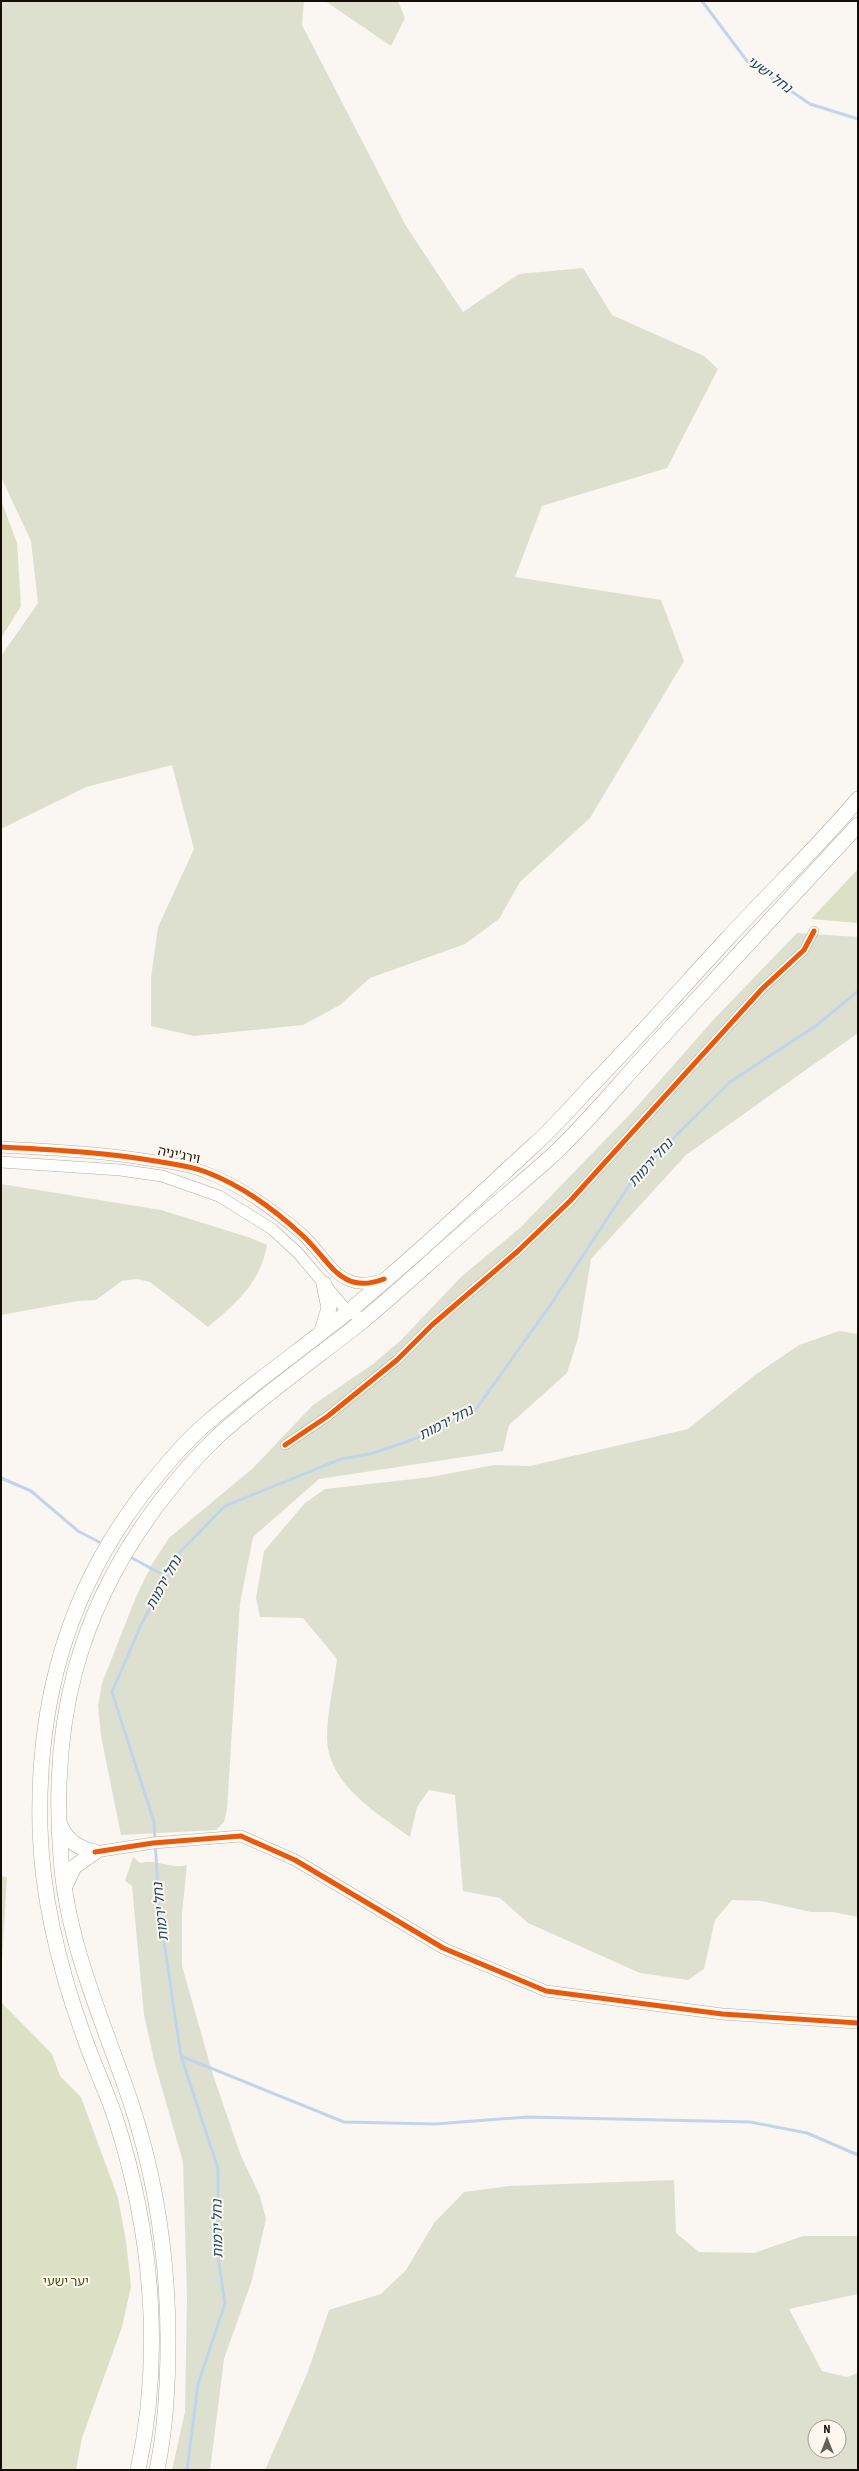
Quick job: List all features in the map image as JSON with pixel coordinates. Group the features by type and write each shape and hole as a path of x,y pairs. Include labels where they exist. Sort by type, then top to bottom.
{"highway":[{"path":"138,2470 145,2440 150,2372 150,2298 146,2248 136,2187 115,2117 85,2039 63,1969 48,1908 42,1866 40,1793 41,1751 47,1713 55,1673 66,1634 96,1564 122,1522 154,1479 206,1423 348,1312 539,1141 858,799"},
{"path":"157,2470 164,2439 168,2396 168,2295 164,2244 155,2190 132,2107 90,1990 64,1889 59,1823 60,1754 72,1678 83,1639 99,1602 137,1532 185,1471 220,1434 365,1319 556,1152 858,825"},
{"path":"322,1332 329,1308 324,1284"},
{"path":"59,1823 71,1842 85,1850 95,1852"},
{"path":"64,1889 74,1867 95,1852"}],"street":[{"path":"285,1445 328,1416 397,1360 432,1325 518,1252 554,1216 762,989 804,950 814,931"},
{"name":"וירג'יניה","path":"1,1146 122,1155 205,1172 233,1185 275,1212 308,1240 343,1279 355,1284 384,1279"},
{"name":"וירג'יניה","path":"1,1162 120,1170 162,1176 192,1185 219,1196 272,1229 324,1284 348,1312 365,1319"},
{"path":"95,1852 153,1843 241,1836 295,1860 443,1948 546,1991 722,2014 858,2023"}],"green space":[{"path":"1,1 304,1 302,25 406,226 463,312 519,274 583,268 612,315 704,356 718,369 667,468 542,506 515,577 661,600 684,661 590,818 520,882 499,919 465,944 370,978 340,1005 303,1025 194,1036 151,1026 151,978 158,927 194,849 172,765 86,787 1,829 1,656 38,603 31,541 1,477"},
{"path":"325,1 398,1 405,18 391,46"},
{"path":"1,500 17,543 21,606 1,638"},
{"path":"858,869 858,923 811,919"},
{"path":"797,933 858,937 858,1033 686,1155 591,1259 578,1338 567,1373 509,1425 503,1451 319,1479 253,1537 240,1603 227,1809 224,1822 216,1830 121,1835 101,1736 98,1706 102,1683 136,1597 152,1564 169,1538 252,1469 313,1405 373,1364 400,1341 462,1276 521,1227 633,1111 715,1018"},
{"path":"1,1184 161,1210 248,1237 267,1245 264,1259 253,1282 245,1292 228,1310 208,1327 150,1282 137,1279 122,1281 96,1300 78,1301 1,1315"},
{"path":"839,1331 858,1334 858,1917 833,1912 811,1912 762,1901 732,1900 715,1920 704,1969 688,1980 640,1973 528,1923 500,1898 463,1891 455,1795 429,1790 417,1807 410,1837 356,1796 345,1784 336,1770 330,1755 327,1728 337,1659 303,1618 260,1617 256,1598 264,1551 305,1503 325,1489 431,1477 494,1465 530,1466 688,1429 755,1375 799,1345"},
{"path":"133,1857 140,1863 152,1862 175,1866 187,1865 182,1913 182,1966 213,2075 241,2156 260,2196 266,2219 252,2280 224,2359 210,2470 172,2470 185,2412 187,2296 183,2162 155,2064 144,2015 132,1886 125,1881"},
{"path":"1,1876 7,1877 1,1977"},
{"name":"יער ישעי","path":"1,2002 52,2054 60,2076 81,2097 118,2198 126,2241 131,2286 122,2327 82,2438 76,2470 1,2470"},
{"path":"674,2180 676,2233 699,2252 754,2253 803,2236 858,2236 858,2294 789,2309 822,2371 847,2377 858,2373 858,2470 265,2470 307,2374 329,2310 381,2294 406,2270 434,2223 464,2192 509,2186"}],"waterway":[{"name":"נחל ישעי","path":"702,1 747,61 810,104 858,119"},
{"name":"נחל ירמות","path":"187,2470 198,2384 225,2304 218,2257 218,2169 181,2056 159,1908 154,1822 112,1692 141,1625 180,1552 225,1506 341,1459 370,1454 412,1440 474,1412 549,1307 636,1175 730,1082 817,1025 858,991"},
{"path":"1,1478 31,1491 78,1531 99,1542"},
{"path":"132,1558 167,1577"},
{"path":"181,2056 344,2122 435,2124 527,2117 750,2122 807,2133 858,2155"}],"cycle path":[{"path":"285,1445 328,1416 397,1360 432,1325 518,1251 570,1201 762,989 804,950 814,931"},
{"path":"1,1147 117,1155 181,1165 206,1172 219,1177 244,1191 280,1216 302,1235 337,1273 346,1279 357,1283 369,1283 384,1279"},
{"path":"95,1852 153,1843 241,1836 295,1860 443,1948 546,1991 722,2014 858,2023"}]}
